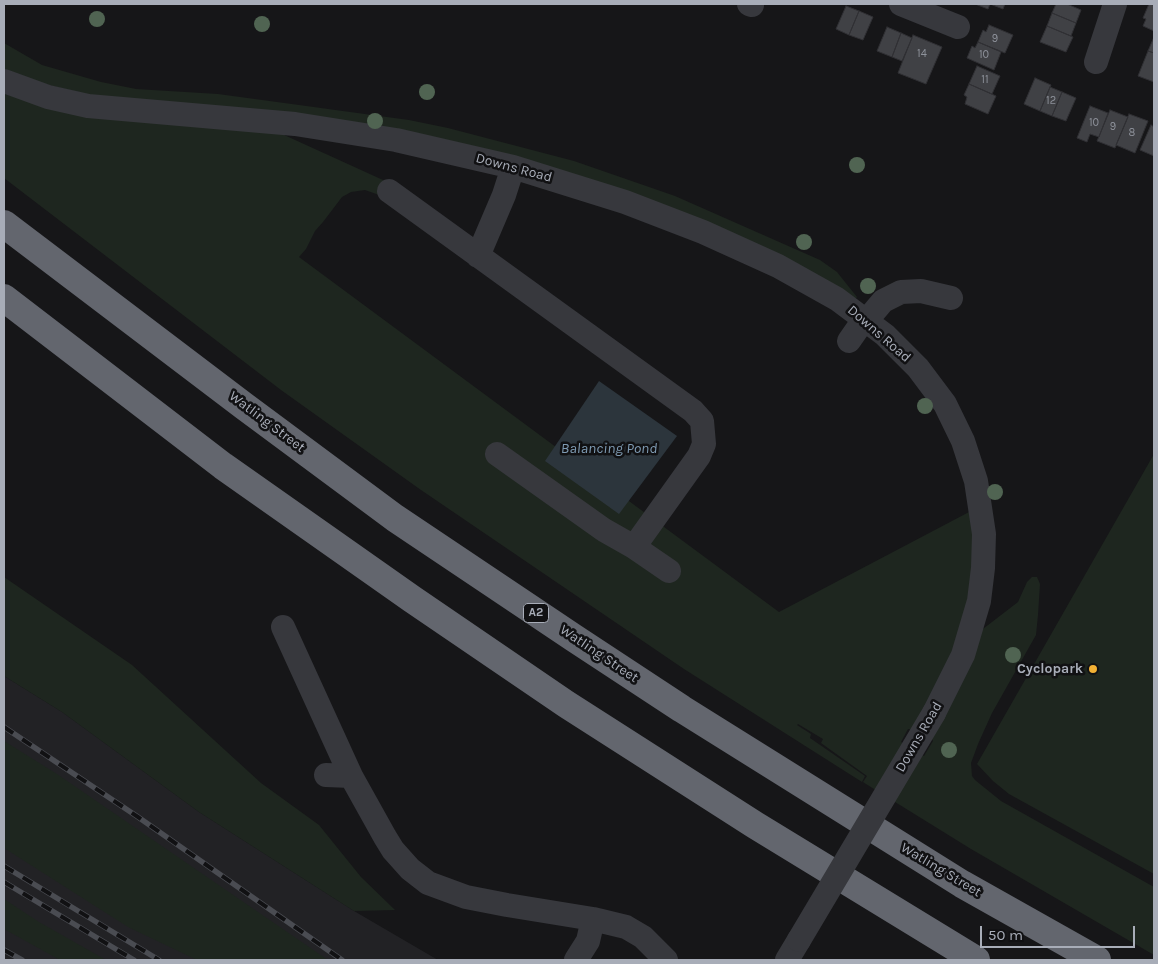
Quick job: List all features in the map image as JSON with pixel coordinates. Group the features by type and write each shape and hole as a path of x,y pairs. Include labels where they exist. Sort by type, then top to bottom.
{"highway":[{"name":"Watling Street","path":"4,224 395,518 682,709 962,884 1097,960"},
{"path":"4,298 222,466 566,704 755,826 976,960"}],"street":[{"path":"901,4 924,8 958,27"},
{"path":"1096,62 1115,4"},
{"name":"Downs Road","path":"4,81 59,100 94,107 295,124 378,136 513,167 625,202 703,232 797,275 866,319 893,342 913,363 945,404 962,441 974,474 980,500 984,534 984,568 979,601 964,655 934,713 787,960"},
{"path":"478,256 504,195 513,167"},
{"path":"389,191 693,411 702,421 704,444 699,456 634,547"},
{"path":"849,341 883,301 901,292 921,291 951,298"},
{"path":"497,454 604,530 634,547 669,571"},
{"path":"283,627 351,776 393,850 410,869 428,883 478,900 615,923 643,937 666,960"},
{"path":"326,775 351,776"},
{"path":"576,960 588,941 593,919"}],"shaded area":[{"path":"4,43 42,65 101,82 136,89 218,94 409,120 448,128 574,161 675,196 820,260 837,272 857,297 854,300 594,183 134,106 4,74"},
{"path":"4,86 260,124 394,185 382,196 365,190 351,192 342,197 315,231 306,249 299,257 779,612 971,511 976,533 965,626 915,730 908,729 901,742 924,756 933,741 932,739 979,632 1018,602 1027,582 1032,577 1037,577 1040,584 1036,635 992,713 971,763 972,776 1001,801 1154,887 1154,955 971,849 866,784 863,782 867,776 821,743 823,739 797,725 811,734 810,738 865,776 862,782 684,669 421,490 281,390 4,178"},
{"name":"Cyclopark","path":"1154,454 1154,874 1009,794 977,764"},
{"path":"4,577 132,665 261,783 319,825 361,877 395,910 354,911 199,812 62,712 4,676"},
{"path":"4,676 62,712 199,812 354,911 438,960 4,960"},
{"path":"4,741 57,774 328,960 197,960 128,927 4,848"},
{"path":"4,899 39,922 106,960 60,960 4,929"}],"water":[{"name":"Balancing Pond","path":"599,381 677,436 619,514 545,461"}],"building":[{"path":"975,4 990,4 988,9"},
{"path":"990,4 1005,4 1003,9"},
{"path":"1056,4 1067,4 1081,10 1076,23 1052,13"},
{"path":"1149,4 1154,5 1154,31 1143,26 1146,19 1143,18"},
{"path":"846,6 859,11 849,35 836,29"},
{"path":"859,11 873,17 863,40 849,35"},
{"path":"1052,13 1076,23 1071,36 1047,26"},
{"path":"989,25 1013,35 1005,53 978,42 983,30 986,32"},
{"path":"1047,26 1073,37 1066,52 1040,42"},
{"path":"887,27 901,33 892,57 877,51"},
{"path":"901,33 912,38 902,61 892,57"},
{"path":"913,35 942,47 926,84 898,73"},
{"path":"1154,37 1154,53 1148,51"},
{"path":"978,42 1001,52 994,70 967,58 972,46 975,48"},
{"path":"1148,51 1154,53 1154,82 1138,76"},
{"path":"977,66 1000,76 992,94 969,84"},
{"path":"1035,78 1051,85 1040,111 1024,104"},
{"path":"969,84 996,96 988,114 965,104 967,97 964,95"},
{"path":"1050,87 1062,92 1052,116 1040,111"},
{"path":"1062,92 1076,98 1066,121 1052,116"},
{"path":"1090,106 1108,113 1099,137 1090,134 1087,142 1077,138"},
{"path":"1110,110 1128,117 1115,148 1097,141"},
{"path":"1129,114 1148,121 1135,153 1116,145"},
{"path":"1151,125 1154,127 1154,156 1140,150"}],"railway":[{"path":"4,727 138,817 342,960"},
{"path":"4,866 159,960"},
{"path":"4,882 134,960"},
{"path":"4,950 22,960"}],"place":[{"name":"Cyclopark","path":"1093,669"}]}
